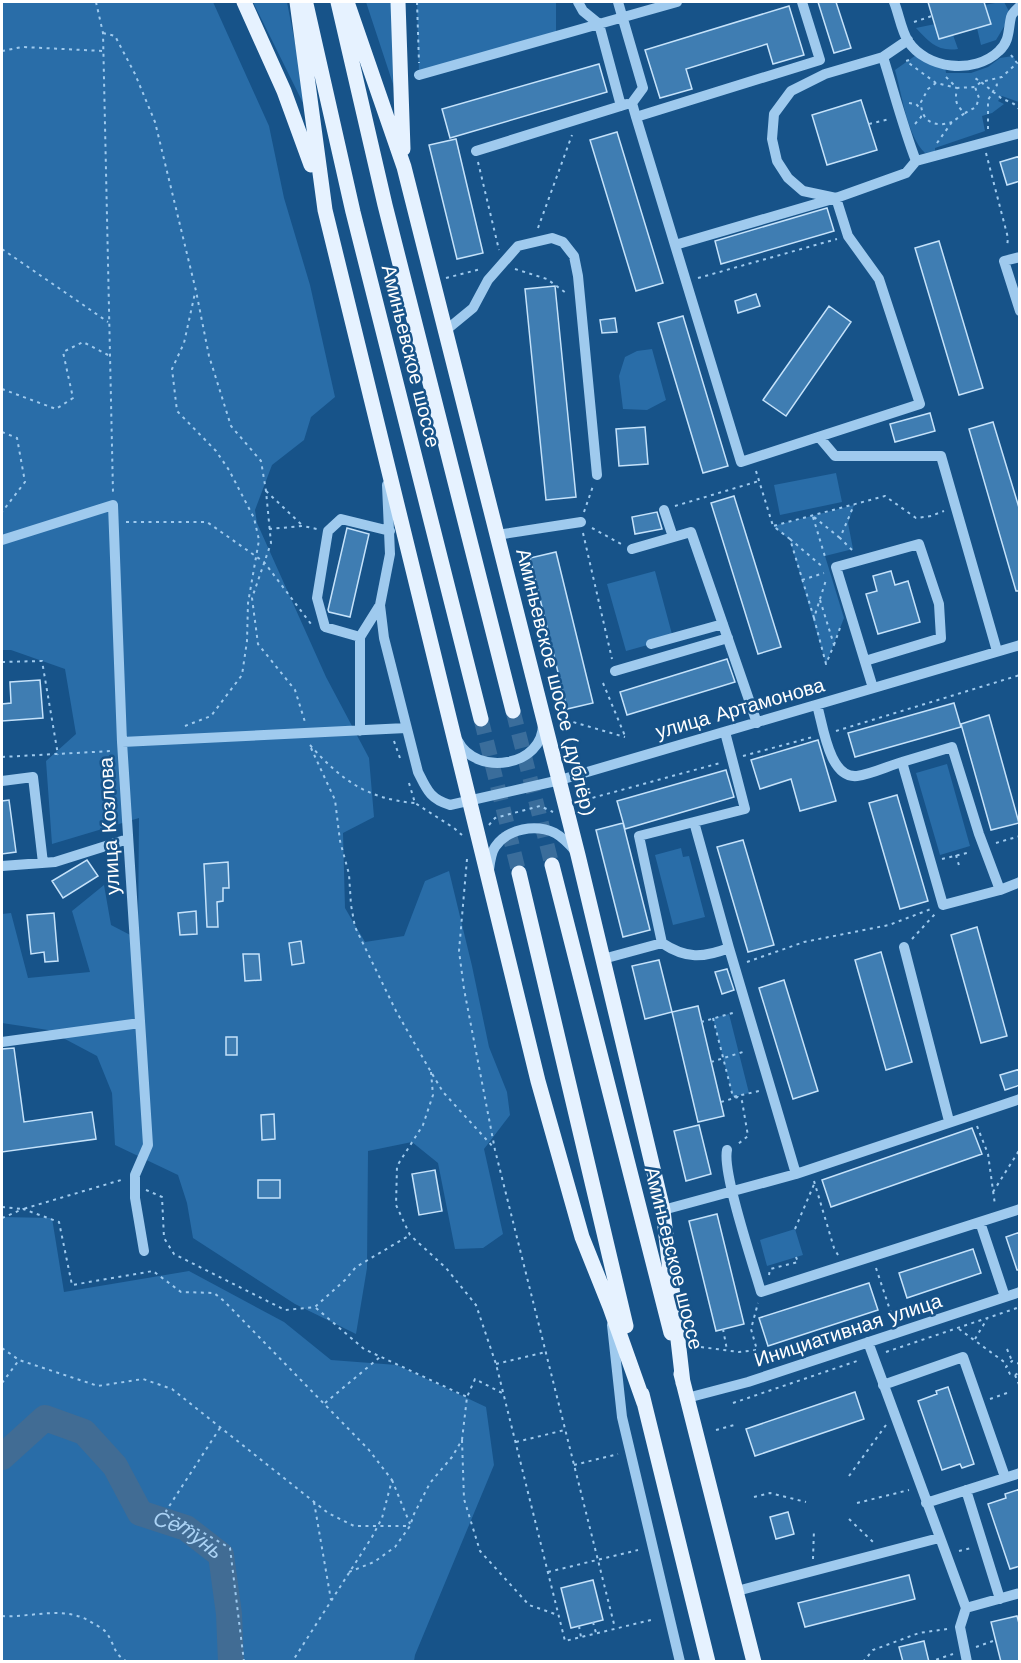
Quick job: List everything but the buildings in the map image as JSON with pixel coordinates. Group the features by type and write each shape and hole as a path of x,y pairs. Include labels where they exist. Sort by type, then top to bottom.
{"main road":[{"path":"244,2 303,139 325,210 538,1081 582,1237 644,1403"},
{"path":"297,2 325,210"},
{"name":"Аминьевское шоссе","path":"305,2 353,212 481,719"},
{"name":"Аминьевское шоссе","path":"338,2 388,217 513,711"},
{"name":"Аминьевское шоссе (дублёр)","path":"347,2 404,167 497,535 549,714 560,780 663,1210 685,1391"},
{"path":"398,2 404,167"},
{"name":"Аминьевское шоссе","path":"552,865 754,1662"},
{"path":"519,873 644,1403 708,1662"}],"street":[{"path":"578,2 583,11 599,24 627,105 636,117 741,462 920,404 879,279 848,236 836,198"},
{"path":"476,151 627,105 643,88 618,2"},
{"path":"419,75 677,2"},
{"path":"802,2 825,74"},
{"path":"894,2 908,40 923,58 945,65 969,65 988,59 1000,51 1010,34 1011,15 1020,6"},
{"path":"836,198 803,191 788,178 777,161 772,139 774,114 791,91 825,74 883,57 908,40"},
{"path":"883,57 916,161"},
{"path":"636,117 820,60"},
{"path":"675,245 836,198 906,173 916,161 1020,133"},
{"path":"445,331 472,308 488,280 518,246 552,238 563,242 574,256 597,475"},
{"path":"1020,257 1004,261 1020,311"},
{"path":"819,437 835,456 941,456 997,651"},
{"path":"360,731 360,637 380,605 390,554 385,459"},
{"path":"2,540 113,505"},
{"name":"улица Козлова","path":"113,505 122,746 148,1144 135,1180"},
{"path":"664,510 673,537"},
{"path":"360,637 325,627 317,598 327,531 341,519 390,531"},
{"path":"497,535 580,522"},
{"path":"632,549 691,532 757,723"},
{"path":"865,661 941,638 939,604 919,544 836,567 873,688"},
{"name":"улица Артамонова","path":"380,605 384,638 418,772 428,792 440,802 450,805 560,780 1020,645"},
{"path":"651,644 723,624"},
{"path":"615,671 728,638"},
{"path":"817,705 832,760 844,774 856,776 952,747 979,834 1000,890"},
{"path":"454,732 462,749 476,759 492,764 508,763 524,756 536,744 549,714"},
{"path":"122,746 310,740 360,731 405,728"},
{"path":"725,732 745,809 639,836 662,943 676,953 708,956 729,948"},
{"path":"902,762 943,905 1000,890 1020,882"},
{"path":"2,781 33,777 43,863"},
{"path":"694,822 796,1174"},
{"path":"488,875 494,848 506,836 522,830 538,828 554,833 579,855"},
{"path":"2,866 55,862 128,839"},
{"path":"603,959 662,943"},
{"path":"907,944 949,1121"},
{"path":"2,1042 140,1023"},
{"path":"663,1210 812,1170 949,1121 1020,1099"},
{"path":"727,1150 726,1157 733,1191 764,1291 1020,1209"},
{"path":"135,1180 135,1198 144,1251"},
{"path":"980,1222 1005,1297"},
{"name":"Инициативная улица","path":"685,1391 748,1382 1020,1292"},
{"path":"610,1307 622,1417 680,1662"},
{"path":"868,1342 966,1608 960,1627 966,1656"},
{"path":"884,1385 963,1357 1005,1478"},
{"path":"926,1503 1020,1473"},
{"path":"966,1490 1000,1599"},
{"path":"737,1591 939,1538"},
{"path":"966,1608 1020,1593"}],"path":[{"path":"96,2 103,33 113,505"},
{"path":"417,2 419,75"},
{"path":"903,26 932,16"},
{"path":"103,33 115,36 156,122 209,356 231,426 261,461 271,543 252,598 258,644 295,690 310,740 335,800 356,927 396,1011 443,1092 495,1150"},
{"path":"2,51 22,47 103,51"},
{"path":"1000,51 1013,55 1018,62 1007,73 995,80 981,82 1020,110"},
{"path":"945,65 946,78 957,88 975,87 981,82 971,76 969,65"},
{"path":"995,80 997,85 988,100 987,142 1008,238 1004,261"},
{"path":"952,122 943,125 932,124 924,118 921,102 928,89 936,83 957,88 955,100 958,107 965,112"},
{"path":"936,155 934,148 952,122 976,107 979,98 975,87"},
{"path":"1014,104 1020,102"},
{"path":"869,124 902,117"},
{"path":"533,242 577,120"},
{"path":"476,151 502,264"},
{"path":"686,281 848,236"},
{"path":"2,249 109,323"},
{"path":"442,279 502,264 547,279 580,304"},
{"path":"183,727 211,716 242,675 248,641 248,603 259,540 254,518 229,470 216,451 177,411 172,369 184,343 196,291"},
{"path":"2,389 56,409 73,398 63,352 83,342 110,356"},
{"path":"2,432 17,438 25,482 2,512"},
{"path":"752,459 773,526 829,572"},
{"path":"549,714 625,737 603,683 615,671 580,522 597,475"},
{"path":"664,510 759,481"},
{"path":"266,491 303,526"},
{"path":"773,526 885,496 916,518 931,516 956,507"},
{"path":"840,538 854,505"},
{"path":"813,517 853,549 844,552"},
{"path":"114,522 207,522 264,561 312,626 325,627"},
{"path":"580,522 632,549"},
{"path":"269,529 303,526 327,531"},
{"path":"790,539 826,664 834,645 820,600"},
{"path":"824,556 834,554"},
{"path":"802,580 829,572"},
{"path":"814,618 829,572"},
{"path":"2,662 42,661 58,755"},
{"path":"578,807 592,798 825,734 1020,675"},
{"path":"310,740 345,780 377,795 415,802"},
{"path":"2,757 58,755 122,746"},
{"path":"486,829 495,818 540,806 556,813"},
{"path":"956,855 960,869"},
{"path":"467,859 459,951 464,989 495,1150 615,1628"},
{"path":"907,944 943,905"},
{"path":"735,966 804,942 889,925 943,905"},
{"path":"701,1022 729,1014"},
{"path":"713,1018 733,1097 749,1093"},
{"path":"711,1062 759,1048"},
{"path":"431,1072 434,1095 423,1125 397,1166 396,1205 410,1235 446,1268 476,1305 496,1364 565,1641 655,1618"},
{"path":"721,1102 740,1098 749,1132 746,1140 727,1150"},
{"path":"972,1114 987,1154 995,1205"},
{"path":"993,1192 1020,1149"},
{"path":"812,1170 834,1248"},
{"path":"2,1218 23,1209 135,1180 162,1197 164,1238 174,1254 285,1310 315,1307 356,1267 410,1235"},
{"path":"795,1229 814,1182"},
{"path":"2,1207 23,1209 59,1222 72,1285 153,1271 181,1292 214,1293 224,1300 369,1450 392,1480 410,1526"},
{"path":"873,1256 898,1332"},
{"path":"770,1269 798,1262 796,1257"},
{"path":"767,1266 770,1269"},
{"path":"701,1347 727,1351 757,1350 752,1329 770,1269"},
{"path":"315,1307 364,1349 467,1397"},
{"path":"733,1403 1020,1307"},
{"path":"975,1340 987,1318"},
{"path":"958,1328 1007,1364 1008,1372 1016,1375"},
{"path":"723,1329 727,1351"},
{"path":"2,1348 19,1360 98,1386 143,1379 171,1389 328,1514 354,1526 410,1526"},
{"path":"1007,1349 1012,1361"},
{"path":"496,1364 546,1352"},
{"path":"324,1403 380,1357"},
{"path":"2,1383 19,1360"},
{"path":"1007,1364 1012,1361 1020,1364"},
{"path":"1016,1375 1020,1372"},
{"path":"1016,1375 1020,1387"},
{"path":"502,1393 475,1379 467,1397 462,1440 464,1499 480,1551 529,1605 559,1616"},
{"path":"979,1403 1007,1393"},
{"path":"849,1476 894,1414"},
{"path":"716,1430 734,1425"},
{"path":"220,1428 166,1511 230,1548 244,1662"},
{"path":"515,1442 565,1430"},
{"path":"350,1572 374,1562 395,1547 410,1526 430,1483 452,1457 462,1440"},
{"path":"574,1465 615,1455"},
{"path":"292,1662 377,1527 392,1480"},
{"path":"857,1503 920,1487"},
{"path":"754,1497 770,1493 806,1502"},
{"path":"314,1502 331,1601"},
{"path":"849,1520 884,1552"},
{"path":"812,1571 814,1529"},
{"path":"946,1555 983,1545"},
{"path":"548,1572 638,1550"},
{"path":"2,1616 71,1613 88,1620 106,1632 120,1658 128,1662"},
{"path":"593,1622 596,1633"},
{"path":"579,1626 582,1636"},
{"path":"863,1662 873,1650 919,1633 960,1627"},
{"path":"929,1662 966,1656 996,1640"}],"shaded area":[{"path":"2,2 213,2 269,126 284,198 310,285 335,397 311,417 304,440 272,465 255,510 257,523 326,677 369,758 374,817 343,833 345,908 365,942 404,936 425,881 449,871 489,1047 507,1092 510,1115 484,1149 503,1234 483,1248 455,1249 438,1163 412,1142 368,1151 367,1268 356,1334 295,1304 193,1238 187,1203 178,1175 115,1145 112,1093 97,1056 48,1030 2,1023 2,914 11,913 28,978 90,972 72,911 104,885 111,925 138,939 139,818 52,844 46,761 76,734 65,669 11,650 2,650"},
{"path":"253,2 287,2 307,105 304,105"},
{"path":"366,2 393,2 395,90"},
{"path":"417,2 556,2 556,37 419,75"},
{"path":"1004,2 1011,15 996,40 981,45 977,28 990,24 985,5"},
{"path":"935,24 953,35 958,49 939,47 930,42 916,28"},
{"path":"919,53 945,65 946,73 971,73 988,67 1000,58 1013,56 1017,63 1019,62 1019,102 1002,96 998,101 1004,104 992,113 982,116 985,131 935,148 935,152 925,153 909,126 895,70"},
{"path":"652,349 666,400 647,410 623,409 619,376 625,357 637,351"},
{"path":"836,473 842,502 780,515 774,485"},
{"path":"854,505 848,523 853,549 825,556 844,618 826,664 790,540 773,526"},
{"path":"655,571 673,638 626,651 607,584"},
{"path":"947,764 970,846 940,855 916,773"},
{"path":"681,848 683,857 689,856 705,917 673,925 655,855"},
{"path":"729,1014 749,1093 733,1097 713,1018"},
{"path":"2,1217 52,1218 64,1292 189,1271 284,1322 331,1360 397,1365 486,1407 494,1465 414,1661 2,1661"},
{"path":"795,1229 803,1255 767,1266 760,1240"}],"waterway":[{"name":"Сетунь","path":"2,1457 45,1418 84,1432 115,1466 140,1513 186,1528 221,1555 229,1614 231,1662"}],"tunnel":[{"path":"513,711 552,865"},
{"path":"481,719 519,873"}]}
